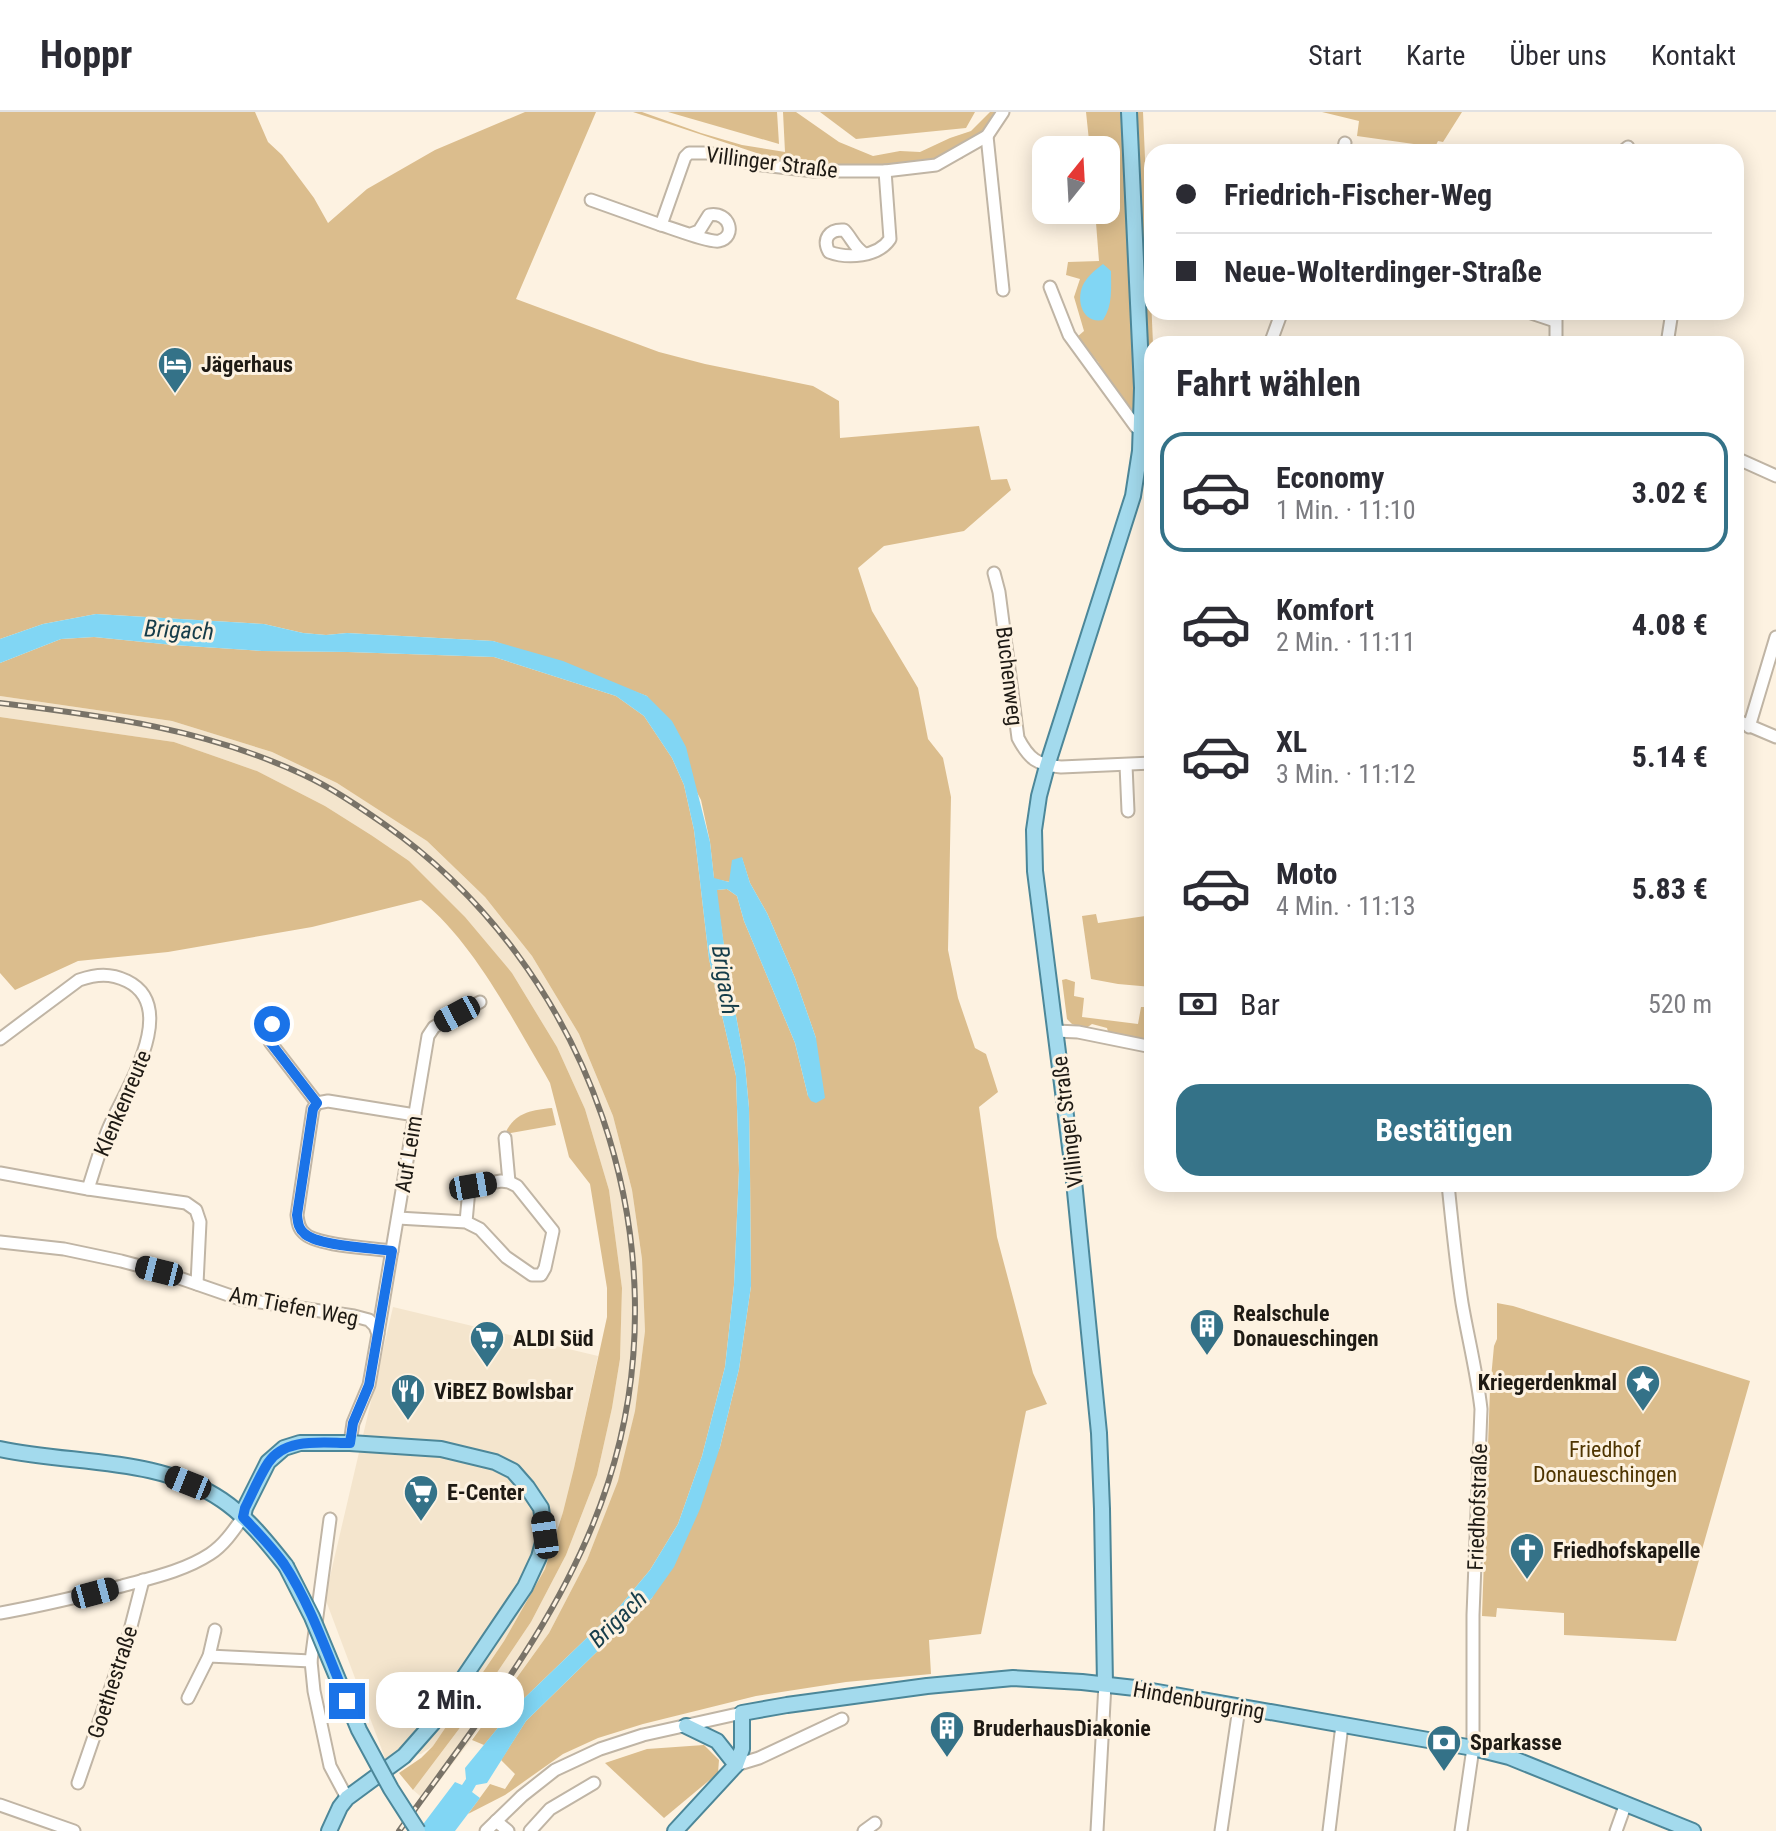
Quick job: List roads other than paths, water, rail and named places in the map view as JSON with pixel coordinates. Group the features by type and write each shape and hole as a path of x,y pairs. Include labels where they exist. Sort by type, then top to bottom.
{"main road":[{"name":"Villinger Straße","path":"1129,112 1144,440"},
{"name":"Villinger Straße","path":"1105,1684 1099,1433 1073,1171 1035,871 1034,830 1047,766 1144,459"},
{"path":"243,1517 268,1462 277,1452 300,1443 441,1449 495,1462 513,1471 541,1508 545,1535 525,1587 433,1723 404,1756 347,1798 329,1831"},
{"path":"0,1449 168,1475 208,1491 243,1517 286,1566 312,1617 359,1730 418,1831"},
{"name":"Hindenburgring","path":"742,1713 927,1686 1013,1678 1105,1684 1473,1748 1509,1757 1693,1831"},
{"path":"675,1831 736,1765 742,1749 742,1713"},
{"path":"686,1726 717,1741 736,1765"}],"street":[{"name":"Villinger Straße","path":"661,225 689,153 708,153 754,164 814,171 885,171 936,165 987,136 1003,112"},
{"path":"987,136 1003,290"},
{"path":"865,254 879,250 890,239 885,171"},
{"path":"591,200 691,234"},
{"path":"1050,287 1069,335 1136,427 1142,428"},
{"path":"1744,462 1776,476"},
{"name":"Buchenweg","path":"994,573 1018,738 1032,759 1047,766"},
{"path":"1749,727 1776,637"},
{"path":"1744,724 1776,737"},
{"path":"1047,766 1144,764"},
{"path":"1126,765 1128,811"},
{"name":"Klenkenreute","path":"0,1039 79,980 94,975 107,974 130,982 143,995 151,1018 148,1042 108,1129 88,1189"},
{"name":"Auf Leim","path":"378,1334 428,1036 434,1027 480,1002"},
{"path":"272,1024 270,1042 317,1103"},
{"path":"1056,1031 1078,1032 1144,1045"},
{"path":"392,1251 320,1241 300,1228 297,1215 313,1109 317,1103 328,1101 415,1115"},
{"path":"505,1138 509,1182"},
{"name":"Klenkenreute","path":"0,1173 186,1203 196,1210 200,1222 197,1284"},
{"path":"398,1218 466,1222 480,1229 506,1257 532,1275 541,1275 553,1231 517,1186 501,1181 473,1186 469,1189 466,1222"},
{"name":"Friedhofstraße","path":"1449,1192 1461,1299 1481,1409 1473,1615 1473,1748 1461,1831"},
{"name":"Am Tiefen Weg","path":"0,1242 64,1249 159,1271 240,1299 369,1320 378,1334 369,1385 353,1423 350,1443"},
{"path":"0,1613 47,1605 188,1565 213,1552 243,1517"},
{"path":"330,1519 311,1661 330,1766 347,1798"},
{"name":"Goethestraße","path":"78,1783 128,1638 143,1580"},
{"path":"188,1698 209,1656 215,1630"},
{"path":"209,1656 311,1661"},
{"name":"Villinger Straße","path":"1097,1831 1105,1684"},
{"path":"1221,1831 1239,1708"},
{"path":"486,1831 555,1770 600,1749 643,1735 742,1713"},
{"path":"736,1765 759,1758 842,1719"},
{"path":"1329,1831 1342,1725"},
{"path":"530,1831 550,1809 594,1783"},
{"path":"1616,1831 1626,1803"},
{"path":"0,1805 74,1831"},
{"path":"27,1831 32,1817"},
{"path":"496,1821 508,1831"},
{"path":"864,1831 875,1823"}],"water":[{"path":"1103,264 1111,271 1111,296 1103,320 1096,320 1085,314 1080,296 1086,280"},
{"name":"Brigach","path":"96,614 264,624 326,635 347,633 493,641 563,661 647,696 672,721 686,747 710,842 714,878 729,882 732,860 742,857 750,883 767,913 795,978 816,1038 825,1098 816,1103 808,1096 795,1043 744,921 737,896 727,889 717,890 749,1108 751,1286 739,1369 720,1447 700,1509 674,1567 652,1598 526,1721 487,1783 476,1785 472,1792 480,1798 455,1831 418,1831 455,1782 462,1785 466,1779 465,1768 514,1708 620,1606 650,1570 678,1524 702,1456 725,1367 734,1285 739,1170 736,1076 709,959 694,830 684,785 672,758 644,716 616,696 494,657 262,651 94,637 61,639 0,663 0,639 43,624"}],"railway":[{"path":"0,703 117,719 230,746 314,780 374,817 456,884 517,954 566,1033 602,1118 626,1207 635,1299 629,1392 608,1483 569,1577 544,1622 489,1707 399,1831"}],"place":[{"name":"Jägerhaus","path":"175,395"},
{"name":"Realschule Donaueschingen","path":"1207,1357"},
{"name":"ALDI Süd","path":"487,1369"},
{"name":"Kriegerdenkmal","path":"1643,1413"},
{"name":"ViBEZ Bowlsbar","path":"408,1422"},
{"name":"E-Center","path":"421,1523"},
{"name":"Friedhofskapelle","path":"1527,1581"},
{"name":"BruderhausDiakonie","path":"947,1759"},
{"name":"Sparkasse","path":"1444,1773"}],"park label":[{"name":"Friedhof Donaueschingen","path":"1605,1462"}]}
